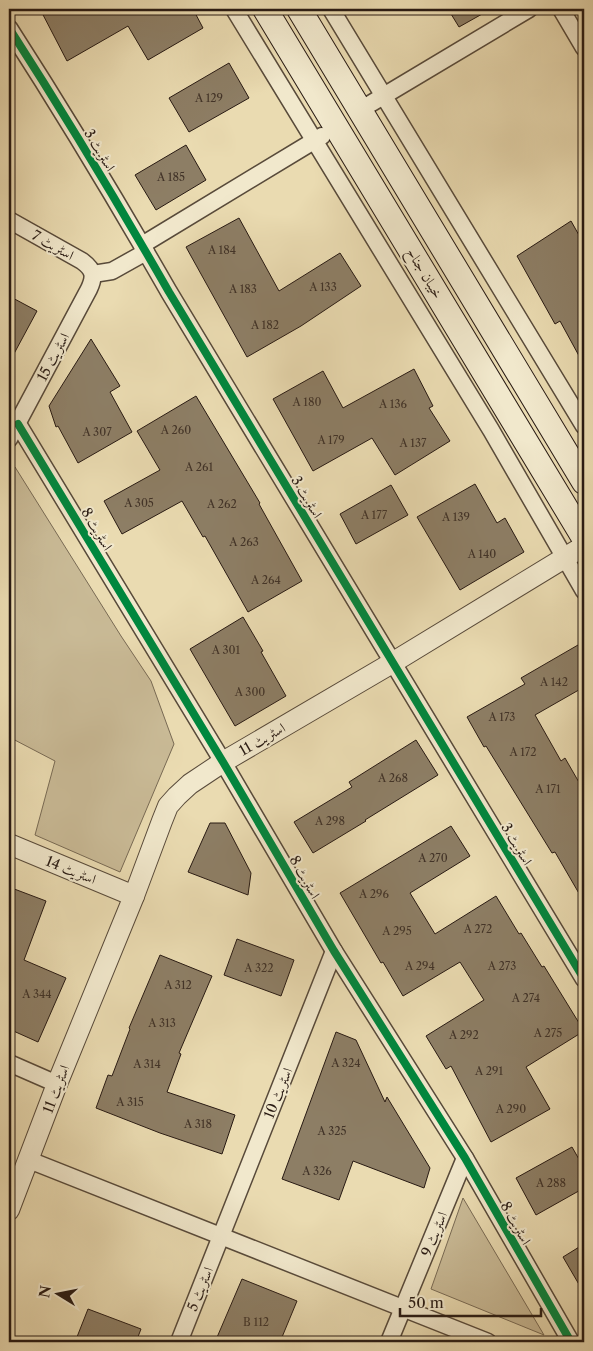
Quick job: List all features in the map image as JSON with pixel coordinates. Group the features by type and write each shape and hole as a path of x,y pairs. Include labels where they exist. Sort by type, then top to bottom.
{"main road":[{"name":"خیبان جناح","path":"265,9 584,538"},
{"name":"خیبان جناح","path":"299,9 584,482"}],"street":[{"path":"234,9 491,430 584,591"},
{"path":"331,9 584,426"},
{"path":"360,110 529,9"},
{"path":"561,9 584,48"},
{"name":"اسٹریٹ 3","path":"9,28 51,93 392,663 584,979"},
{"path":"93,274 112,271 144,248 337,127"},
{"name":"اسٹریٹ 7","path":"9,220 82,261 92,269 93,274"},
{"name":"اسٹریٹ 15","path":"9,439 89,289 93,280 93,274"},
{"name":"اسٹریٹ 8","path":"18,424 223,762 334,951 464,1158 571,1342"},
{"name":"اسٹریٹ 11","path":"9,1210 168,806 190,784 223,762 392,663 584,546"},
{"name":"اسٹریٹ 14","path":"9,844 134,896"},
{"name":"اسٹریٹ 10","path":"221,1235 334,951"},
{"path":"9,1063 57,1084"},
{"name":"اسٹریٹ 9","path":"402,1310 464,1158"},
{"path":"29,1160 221,1235 402,1310 488,1342"},
{"name":"اسٹریٹ 5","path":"179,1342 221,1235"},
{"path":"390,1342 402,1310"}],"shaded area":[{"path":"15,467 151,681 174,744 120,872 35,835 55,761 9,737 9,479"},
{"path":"463,1198 544,1335 431,1289"}],"building":[{"path":"40,9 193,9 203,28 148,60 128,26 67,61"},
{"path":"448,9 491,9 459,27"},
{"path":"229,63 249,98 189,132 169,98"},
{"path":"186,145 206,180 156,210 135,175"},
{"path":"239,218 279,291 340,253 361,286 301,326 247,357 186,247"},
{"path":"571,221 584,244 584,365 560,321 555,324 517,256"},
{"path":"9,296 37,311 9,363"},
{"path":"91,339 120,386 110,392 132,432 78,463 58,426 56,427 49,406"},
{"path":"414,369 433,406 429,408 450,441 395,475 372,438 313,471 273,399 323,371 343,408"},
{"path":"196,396 260,503 302,581 248,612 205,536 203,537 182,501 122,534 104,501 160,470 137,431"},
{"path":"475,484 497,523 505,518 524,552 460,590 417,517"},
{"path":"391,485 408,515 356,544 340,514"},
{"path":"243,617 286,696 235,726 190,649"},
{"path":"578,645 584,656 584,687 535,715 561,761 565,758 584,791 584,902 555,852 552,853 467,717 525,684 521,678"},
{"path":"416,740 438,775 313,853 294,822 352,787 349,782"},
{"path":"210,823 225,823 251,873 248,895 188,872"},
{"path":"451,826 470,856 410,893 435,934 496,896 519,934 521,933 542,967 544,966 584,1031 526,1067 550,1109 491,1142 451,1066 446,1069 426,1036 484,1000 460,962 403,996 383,962 381,963 340,893"},
{"path":"9,887 46,901 24,960 66,978 38,1042 9,1029"},
{"path":"237,939 294,960 281,996 224,975"},
{"path":"160,955 212,976 179,1053 181,1054 167,1092 235,1115 222,1154 160,1133 96,1108 108,1075 112,1076 129,1028"},
{"path":"336,1032 356,1040 385,1102 387,1097 430,1168 424,1188 353,1161 339,1200 282,1179"},
{"path":"572,1147 584,1168 584,1188 536,1215 516,1178"},
{"path":"584,1244 584,1293 563,1257"},
{"path":"242,1279 297,1301 280,1342 215,1342"},
{"path":"88,1309 141,1329 136,1342 75,1342"}],"cycle path":[{"path":"9,28 91,159 169,292 584,979"},
{"path":"18,424 223,762 334,951 465,1158 571,1342"}]}
